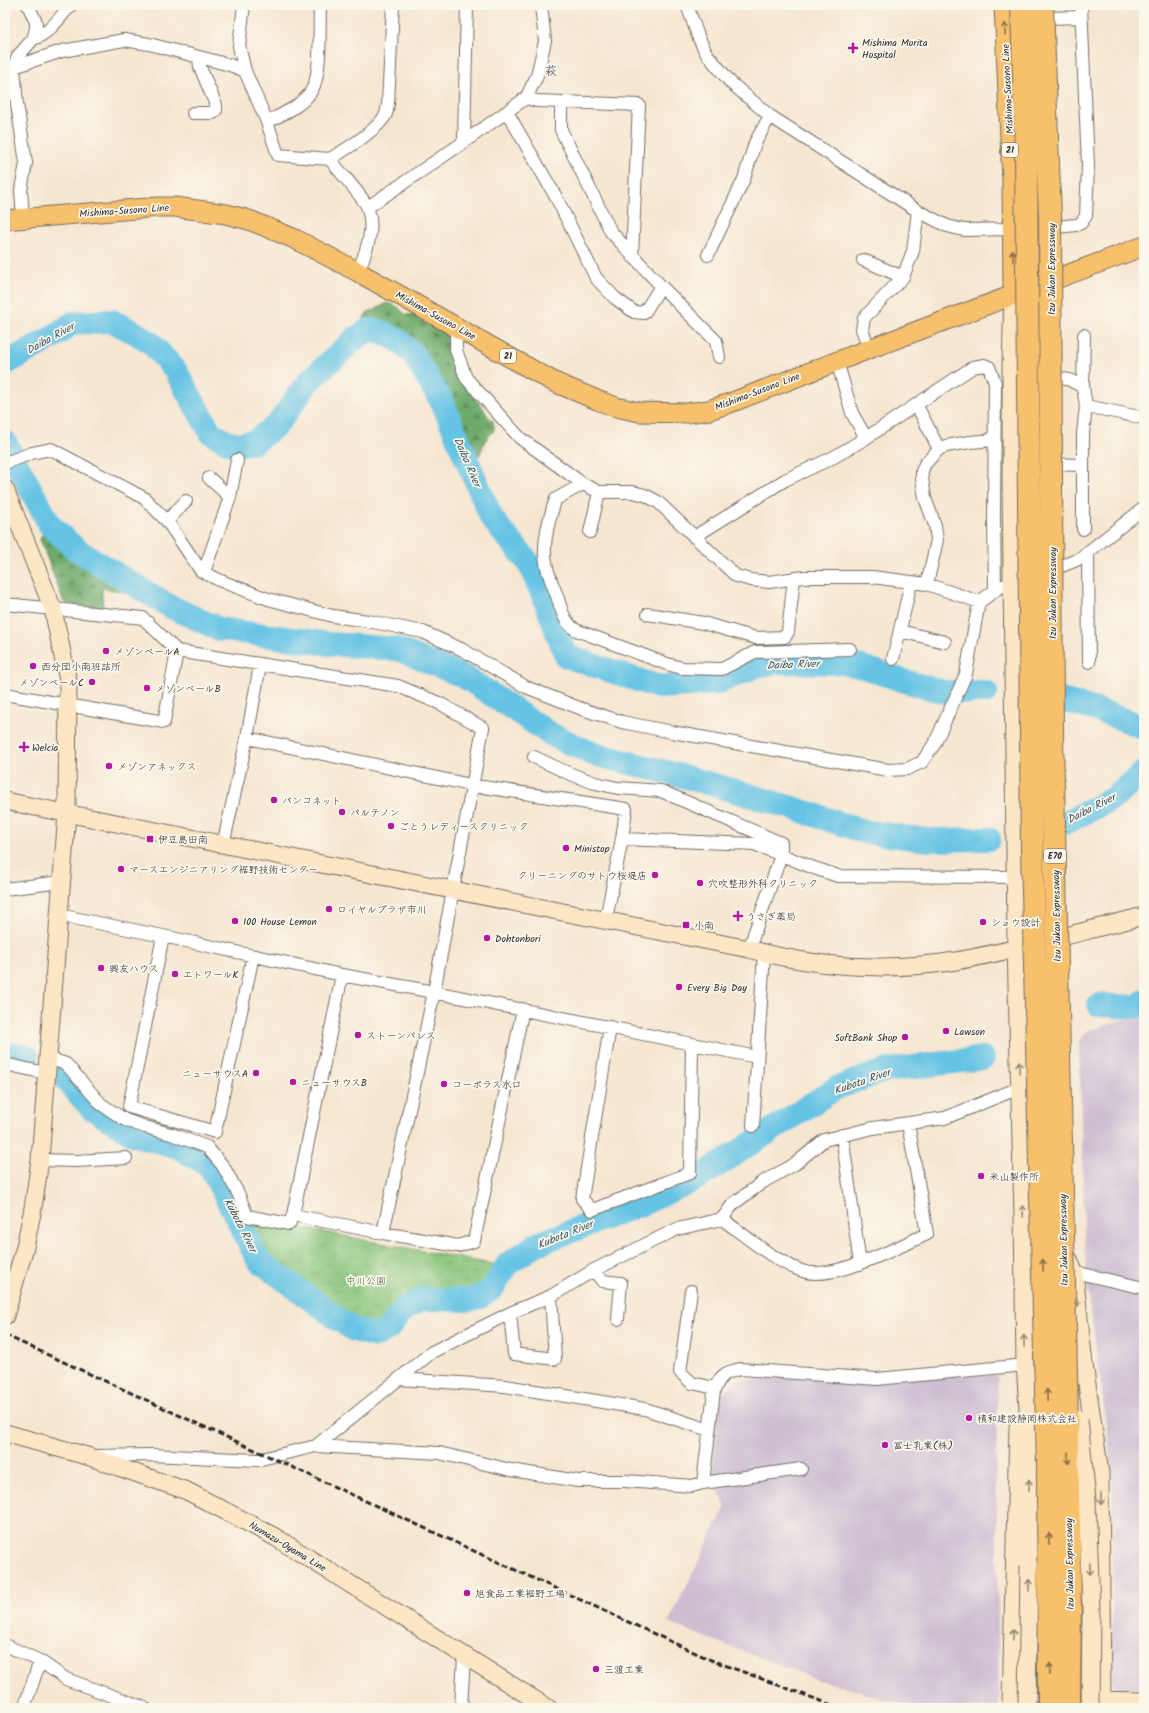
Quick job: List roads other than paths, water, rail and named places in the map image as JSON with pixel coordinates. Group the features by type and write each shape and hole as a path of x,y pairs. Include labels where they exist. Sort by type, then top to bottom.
{"highway":[{"name":"Izu Jukan Expressway","path":"1022,5 1026,159 1032,852 1048,1467 1049,1708"},
{"name":"Izu Jukan Expressway","path":"1045,10 1050,217 1052,738 1070,1604 1069,1708"},
{"path":"1070,1604 1074,1708"}],"main road":[{"name":"Mishima-Susono Line","path":"14,219 176,206 249,220 275,230 358,272 554,382 616,407 639,412 687,413 709,410 869,348 1013,296 1013,229 1004,5"},
{"path":"1045,10 1045,284"},
{"name":"21","path":"1013,296 1144,246"}],"street":[{"path":"14,219 26,163 17,104 16,62 33,39 36,22 28,5"},
{"path":"33,39 43,35 50,29 71,5"},
{"path":"244,5 239,46 245,71 267,122 278,155 330,159 347,149 378,125 386,115 388,104 393,5"},
{"path":"267,122 304,100 316,82 320,5"},
{"path":"464,142 468,5"},
{"path":"368,207 526,98 537,76 544,41 541,5"},
{"path":"687,5 706,54 731,83 770,116 918,211 947,226 964,230 1013,229"},
{"path":"1045,10 1081,11 1088,165 1086,216 1081,223 1076,225 1045,228"},
{"path":"5,59 16,62 62,51 124,40 149,44 230,65 245,71"},
{"path":"193,113 213,112 216,110 216,105 200,67 199,57"},
{"path":"526,98 537,101 639,105 632,256"},
{"path":"561,102 561,130 611,232 661,286 716,340 719,357"},
{"path":"507,112 556,197 596,278 615,298 634,312 639,313 644,313 661,286"},
{"path":"708,255 744,179 755,143 770,116"},
{"path":"330,159 368,207 371,227 370,241 358,272"},
{"path":"869,348 862,329 864,318 903,277 913,252 918,211"},
{"path":"863,260 903,277"},
{"path":"1045,284 1042,464 1045,572 1044,665 1050,939 1052,1161 1063,1296 1079,1419 1087,1500 1096,1704"},
{"path":"1013,296 1011,365 1012,583 1016,947 1023,1217 1024,1365 1029,1422 1028,1708"},
{"path":"456,327 456,350 466,378 520,438 583,484 599,492 633,492 645,495 658,502 736,576 751,580 769,582 804,577 872,577 927,584 979,602"},
{"path":"1083,529 1083,465 1086,406 1083,387 1084,335"},
{"path":"836,361 852,414 866,438"},
{"path":"694,537 785,480 834,457 866,438 973,367 984,365 989,368 995,383 995,590"},
{"path":"1043,374 1070,380 1083,387"},
{"path":"916,406 939,449"},
{"path":"1086,406 1144,418"},
{"path":"927,584 937,540 937,532 925,498 922,471 925,464 939,449 970,442 994,440"},
{"path":"5,463 32,453 51,449 144,498 167,521 201,571 221,581 268,599 333,616 368,621 423,632 463,650 526,687 622,722 888,770 908,769 922,762 935,743 966,674 979,602 995,590 1078,559 1144,508"},
{"path":"204,572 230,497 237,460"},
{"path":"1042,464 1083,465"},
{"path":"209,478 230,497"},
{"path":"583,484 556,499 548,526 546,542 546,562 560,607 568,625 576,630 667,664 682,668 708,670 722,669 755,652 850,649"},
{"path":"5,489 53,609 68,680 66,813 40,1160 34,1208 25,1247 5,1315"},
{"path":"590,532 599,492"},
{"path":"167,521 186,501"},
{"path":"994,520 1012,520"},
{"path":"1088,552 1089,662"},
{"path":"648,614 703,623 756,638 785,637 788,632 794,578"},
{"path":"893,659 911,583"},
{"path":"5,604 143,618 177,651 398,686 441,704 483,728 471,785 434,992 383,1233"},
{"path":"900,630 945,642"},
{"path":"5,694 164,722 177,651"},
{"path":"223,845 247,738 260,665"},
{"path":"247,738 471,785 626,809 622,839 606,920"},
{"path":"534,757 568,773 595,783 618,788 661,791 781,843 781,855 756,951 757,1057 753,1126"},
{"path":"5,800 223,845 606,920 813,963 861,967 954,961 1144,916"},
{"path":"622,839 754,844 838,876 1016,877"},
{"path":"5,889 61,882"},
{"path":"58,915 163,936 342,976 523,1009 757,1057"},
{"path":"126,1120 163,936"},
{"path":"129,1107 215,1132 253,956"},
{"path":"5,1064 46,1066 66,1064 101,1104 126,1120 144,1128 171,1134 207,1147 224,1166 238,1193 246,1216 289,1224 294,1215 342,976"},
{"path":"294,1215 458,1246 474,1241 523,1009"},
{"path":"610,1027 582,1198 592,1210 690,1173 692,1044"},
{"path":"722,1220 733,1204 763,1182 795,1164 824,1140 842,1135 908,1123 945,1118 1020,1088"},
{"path":"316,1446 432,1352 510,1312 551,1296 594,1270 677,1228 722,1220 779,1260 803,1272 824,1273 860,1264 927,1234 908,1123"},
{"path":"842,1135 860,1264"},
{"path":"40,1160 76,1161 126,1158"},
{"path":"1057,1223 1074,1272 1084,1364 1100,1474 1096,1704"},
{"path":"594,1270 602,1281 622,1283 618,1319"},
{"path":"1074,1272 1144,1288"},
{"path":"691,1291 680,1372 692,1383 715,1388"},
{"path":"510,1312 514,1354 555,1359 551,1296"},
{"path":"704,1483 715,1388 719,1379 728,1372 741,1369 876,1379 1024,1365"},
{"path":"1024,1365 1016,1462 1015,1601 1011,1702 1096,1704 1144,1701"},
{"path":"399,1380 505,1386 645,1409 709,1430"},
{"name":"Numazu-Oyama Line","path":"5,1433 87,1456 187,1491 275,1537 548,1708"},
{"path":"87,1456 150,1455 257,1460 316,1446 439,1453 511,1470 578,1481 625,1481 692,1486 801,1469"},
{"path":"5,1645 40,1661 66,1679 145,1708"},
{"path":"461,1708 464,1656"},
{"path":"24,1708 40,1661"}],"waterway":[{"name":"Daiba River","path":"5,364 51,338 73,323 112,321 134,332 151,343 175,370 211,433 233,445 254,442 277,425 309,381 355,339 368,330 380,331 398,340 413,354 443,404 492,519 529,563 566,656 659,687 717,683 757,666 777,662 843,663 863,667 901,680 944,692 986,692"},
{"name":"Daiba River","path":"5,442 50,525 77,550 171,607 219,629 330,644 397,649 465,677 552,735 593,754 690,778 796,809 866,832 928,840 989,839"},
{"name":"Daiba River","path":"1052,698 1099,711 1144,728"},
{"name":"Daiba River","path":"1056,826 1114,798 1144,772"},
{"name":"Kubota River","path":"1099,1005 1137,1007 1144,1001"},
{"path":"5,1054 27,1057"},
{"name":"Kubota River","path":"62,1075 91,1108 135,1135 178,1147 210,1166 258,1260 354,1330 376,1336 388,1329 404,1309 421,1299 467,1300 480,1297 492,1289 508,1264 535,1245 649,1201 700,1177 836,1088 884,1071 983,1058"}],"railway":[{"path":"5,1335 711,1660 840,1708"}],"place":[{"name":"Mishima Morita Hospital","path":"853,48"},
{"name":"メゾンベールA","path":"106,651"},
{"name":"西分団小南班詰所","path":"33,666"},
{"name":"メゾンベールC","path":"92,682"},
{"name":"メゾンベールB","path":"147,688"},
{"name":"Welcia","path":"24,747"},
{"name":"メゾンアネックス","path":"109,766"},
{"name":"パンコネット","path":"274,800"},
{"name":"パルテノン","path":"342,812"},
{"name":"ごとうレディースクリニック","path":"391,826"},
{"name":"伊豆島田南","path":"150,839"},
{"name":"Ministop","path":"566,848"},
{"name":"マースエンジニアリング裾野技術センター","path":"121,869"},
{"name":"クリーニングのサトウ桜堤店","path":"655,875"},
{"name":"穴吹整形外科クリニック","path":"700,883"},
{"name":"ロイヤルプラザ市川","path":"329,909"},
{"name":"うさぎ薬局","path":"738,916"},
{"name":"100 House Lemon","path":"235,921"},
{"name":"ショウ設計","path":"983,922"},
{"name":"小南","path":"686,925"},
{"name":"Dohtonbori","path":"487,938"},
{"name":"興友ハウス","path":"101,968"},
{"name":"エトワールK","path":"175,974"},
{"name":"Every Big Day","path":"679,987"},
{"name":"Lawson","path":"946,1031"},
{"name":"ストーンパレス","path":"358,1035"},
{"name":"SoftBank Shop","path":"905,1037"},
{"name":"ニューサウスA","path":"256,1073"},
{"name":"ニューサウスB","path":"293,1082"},
{"name":"コーポラス水口","path":"444,1084"},
{"name":"米山製作所","path":"981,1176"},
{"name":"積和建設静岡株式会社","path":"969,1418"},
{"name":"冨士乳業(株)","path":"885,1445"},
{"name":"旭食品工業裾野工場","path":"467,1593"},
{"name":"三渡工業","path":"596,1669"}],"district":[{"name":"萩","path":"551,71"}],"park label":[{"name":"中川公園","path":"366,1280"}]}
